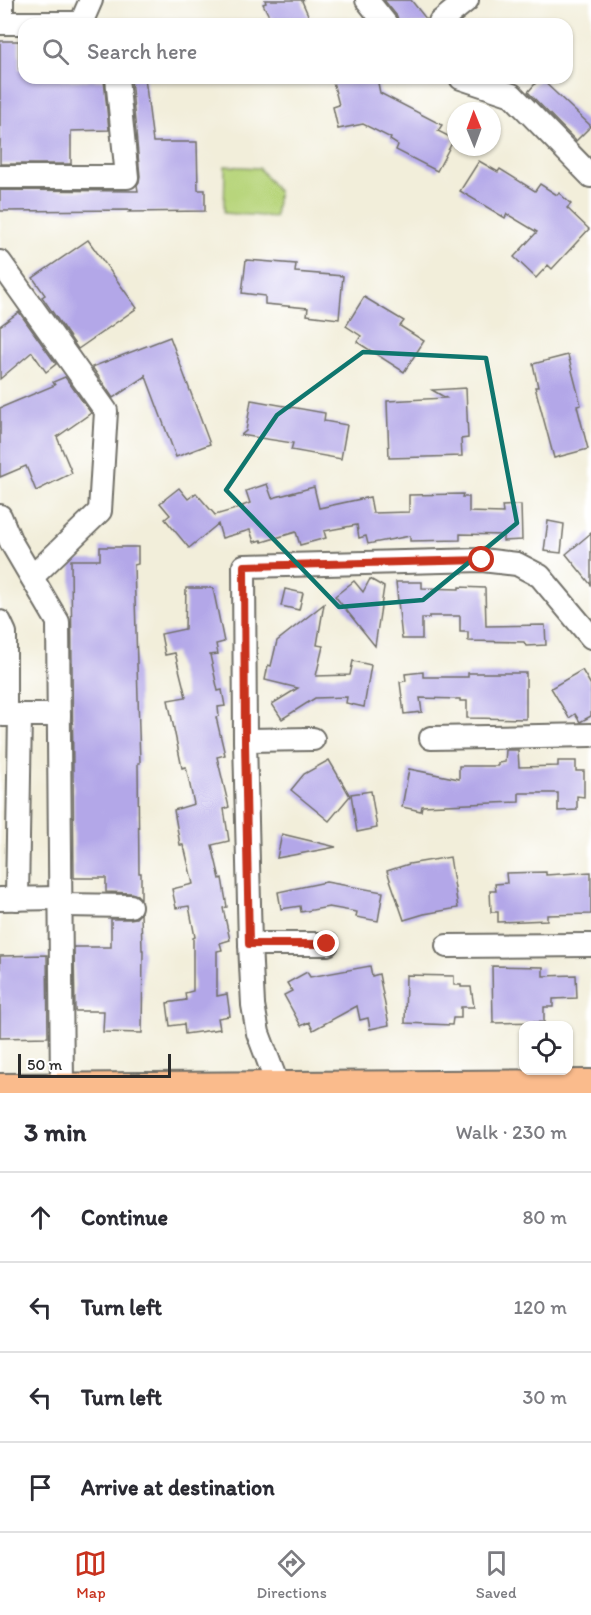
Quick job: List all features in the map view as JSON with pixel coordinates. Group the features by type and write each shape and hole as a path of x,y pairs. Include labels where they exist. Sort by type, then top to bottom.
{"main road":[{"path":"0,1088 178,1090 278,1086 591,1084"}],"lane":[{"path":"2,0 1,23 18,23"},
{"path":"84,18 90,0"},
{"path":"367,0 381,18"},
{"path":"445,18 467,0"},
{"path":"0,177 127,177 118,84"},
{"path":"480,84 512,94 591,176"},
{"path":"0,262 106,411 100,511 32,577"},
{"path":"0,516 11,542 58,622 62,1087"},
{"path":"278,1086 256,1024 249,944 244,566 482,560 517,564 540,576 591,637"},
{"path":"0,622 5,633 8,715 9,899 130,906"},
{"path":"8,715 59,715"},
{"path":"431,738 591,735"},
{"path":"245,741 313,739"},
{"path":"249,944 327,944"},
{"path":"447,946 591,945"}],"highlighted area":[{"path":"363,352 486,358 517,523 423,600 339,607 226,490 277,415"}],"green space":[{"path":"225,166 259,168 278,192 275,217 224,213"}],"building":[{"path":"265,0 304,0 302,1 309,18 270,18 263,4 266,3"},
{"path":"384,0 411,0 425,18 398,18"},
{"path":"0,41 18,41 18,84 104,84 109,130 71,131 71,164 0,164"},
{"path":"132,84 146,84 153,142 197,142 198,190 205,190 205,211 0,211 0,190 138,191 140,176"},
{"path":"334,84 378,84 380,93 442,125 438,131 447,136 447,152 437,171 396,150 398,145 390,140 391,138 363,124 338,129 333,107 339,105"},
{"path":"535,84 546,84 591,126 576,141 528,92"},
{"path":"479,161 498,172 500,169 535,191 540,184 557,195 559,193 571,204 567,208 589,229 552,269 548,265 536,278 514,257 537,232 507,214 505,218 460,191"},
{"path":"88,240 137,308 78,349 42,297 45,295 33,278"},
{"path":"246,260 296,264 295,272 343,276 339,319 307,315 308,308 265,304 265,296 242,293"},
{"path":"364,297 404,321 400,326 424,341 404,372 357,342 361,336 346,326"},
{"path":"19,312 56,364 46,372 32,352 0,379 0,326"},
{"path":"170,337 210,444 176,457 145,374 145,377 113,398 92,367"},
{"path":"568,355 581,405 577,406 588,449 554,458 535,387 538,387 533,364"},
{"path":"65,377 91,413 57,437 72,473 36,491 26,466 0,477 0,408 55,385 53,382"},
{"path":"466,388 468,438 461,439 462,456 389,458 387,401 446,398 432,390"},
{"path":"251,400 325,413 324,421 347,425 341,459 291,450 293,443 241,435 246,431"},
{"path":"267,484 272,498 314,487 319,508 370,497 373,513 409,512 409,495 463,494 462,497 469,497 469,512 503,513 502,506 521,505 522,540 503,541 503,535 460,534 460,540 410,541 410,536 368,544 366,536 359,538 357,525 324,531 326,538 300,545 296,532 262,542 261,540 254,542 250,530 222,538 218,524 189,548 165,519 170,515 160,503 179,488 188,499 196,493 215,515 250,503 246,491"},
{"path":"548,521 564,524 561,553 544,551"},
{"path":"591,533 591,585 566,554"},
{"path":"100,547 138,547 138,564 134,565 140,763 138,763 141,899 131,893 106,892 106,878 74,878 71,560 100,560"},
{"path":"370,579 384,587 375,646 335,596 354,581 363,592"},
{"path":"396,582 422,582 422,588 485,588 486,626 545,625 546,645 526,646 524,642 468,641 468,632 460,632 460,616 422,618 422,639 402,639"},
{"path":"186,588 213,588 224,642 216,644 218,654 210,655 218,691 222,690 225,706 218,707 219,716 216,717 225,755 217,757 229,807 224,809 229,841 212,845 220,879 222,878 227,907 223,908 230,940 220,943 222,950 217,951 217,996 227,994 230,1016 218,1018 220,1029 185,1034 184,1024 170,1026 167,1003 186,1000 185,993 193,991 193,938 195,937 189,906 176,908 172,889 193,884 185,850 183,845 180,845 174,810 194,804 186,767 182,768 168,700 186,697 175,653 165,655 161,634 185,629"},
{"path":"285,589 303,593 299,610 281,606"},
{"path":"324,604 317,645 323,646 316,676 350,675 353,661 371,665 364,707 346,703 347,697 315,698 282,719 272,704 298,688 265,680 268,665 271,666 277,641"},
{"path":"582,670 591,685 591,716 580,722 575,714 569,718 551,688"},
{"path":"423,672 423,677 468,677 468,673 526,673 526,719 467,718 467,701 460,701 460,699 420,698 422,712 404,714 400,682 406,681 405,674"},
{"path":"506,750 518,750 519,767 558,766 558,761 576,761 576,771 584,771 584,797 577,796 577,810 558,811 558,793 519,793 519,802 422,806 421,811 402,807 409,769 459,779 459,766 498,766 498,763 505,762"},
{"path":"329,760 350,796 329,821 291,790 304,774"},
{"path":"371,791 377,828 357,832 351,794"},
{"path":"282,834 336,847 277,858"},
{"path":"450,857 458,908 404,920 387,871 409,864"},
{"path":"546,872 546,875 591,872 591,914 547,915 547,920 498,922 498,912 491,912 490,891 496,891 495,884 507,883 506,873"},
{"path":"326,882 383,892 378,921 356,917 357,912 329,907 301,912 300,906 281,909 278,892"},
{"path":"141,913 142,1033 103,1032 104,1011 75,1011 74,947 111,947 111,919 136,918"},
{"path":"47,955 48,1037 0,1038 0,956"},
{"path":"370,966 372,976 379,974 389,1025 370,1029 368,1018 360,1020 357,1006 313,1030 309,1022 301,1026 284,995 292,991 287,983 307,972 310,977"},
{"path":"492,966 543,967 543,976 576,975 577,998 553,999 553,1007 544,1007 544,1021 493,1023"},
{"path":"406,975 454,976 454,985 471,987 474,1007 461,1007 461,1018 453,1018 452,1025 405,1023"}],"route":[{"path":"327,944 249,944 244,566 482,560"}]}
